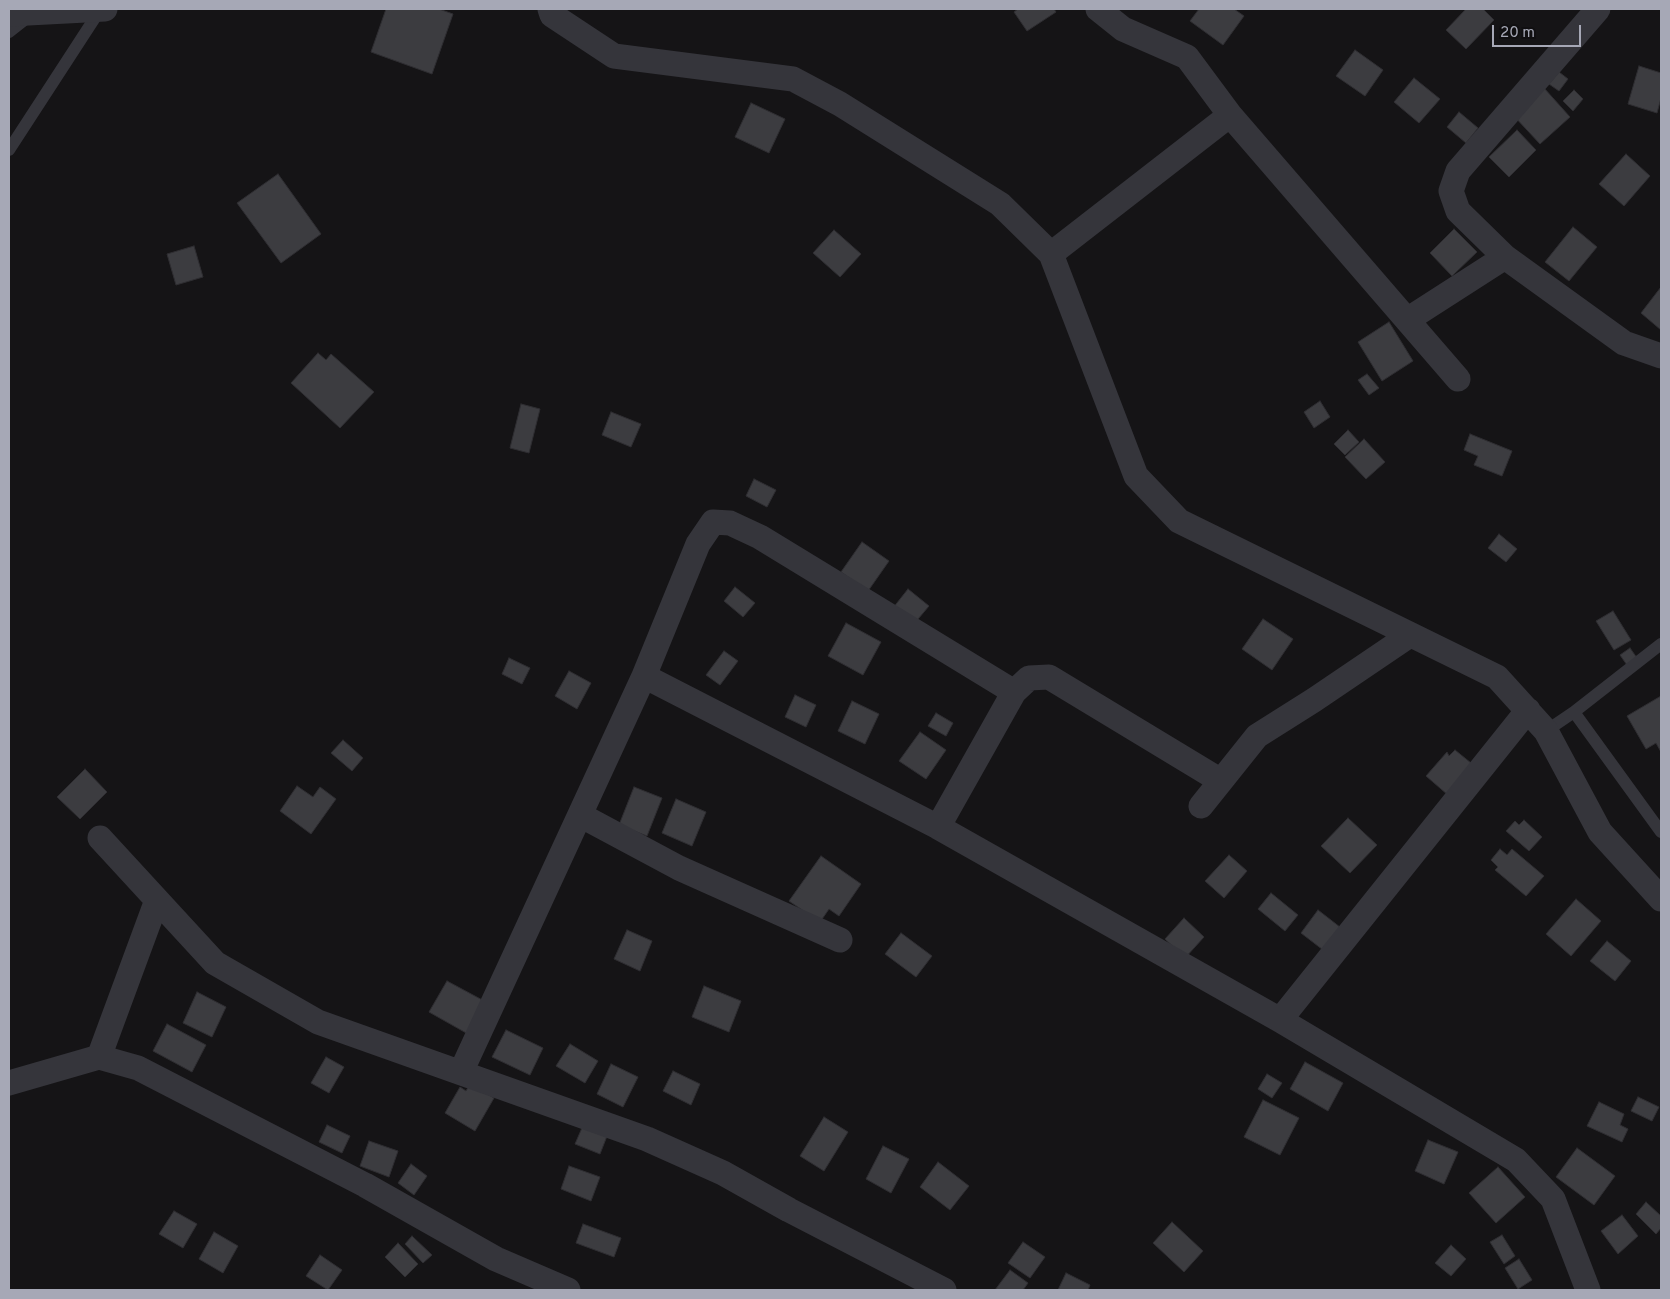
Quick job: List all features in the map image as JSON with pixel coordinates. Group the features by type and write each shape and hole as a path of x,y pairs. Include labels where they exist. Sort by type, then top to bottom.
{"street":[{"path":"9,14 103,9"},
{"path":"550,9 552,15 614,56 793,79 840,104 1000,204 1051,254 1136,476 1179,521 1498,677 1546,731 1600,832 1661,899"},
{"path":"1098,9 1123,29 1188,57 1230,115 1458,378"},
{"path":"1598,9 1458,171 1451,191 1458,211 1506,257 1624,343 1661,356"},
{"path":"1051,254 1230,115"},
{"path":"1407,320 1506,257"},
{"path":"461,1072 644,676 698,544 713,522 730,523 760,537 1014,692"},
{"path":"1201,806 1257,736 1410,635"},
{"path":"644,676 938,827 1280,1020 1516,1160 1553,1199 1588,1290"},
{"path":"938,827 1014,692 1029,678 1049,678 1221,781"},
{"path":"1280,1020 1528,710"},
{"path":"580,815 679,868 840,940"},
{"path":"100,838 215,963 318,1022 647,1139 714,1169 944,1290"},
{"path":"98,1057 157,900"},
{"path":"9,1083 98,1057 138,1068 365,1185 496,1259 568,1290"}],"lane":[{"path":"9,150 103,9"},
{"path":"9,32 34,12"},
{"path":"1546,731 1574,712 1661,644"},
{"path":"1574,712 1661,832"}],"building":[{"path":"386,9 439,9 453,14 432,74 371,52"},
{"path":"1018,9 1054,9 1056,12 1027,31 1014,12"},
{"path":"1199,9 1234,9 1244,16 1223,45 1190,21"},
{"path":"1466,9 1483,9 1494,20 1466,49 1446,30"},
{"path":"1355,50 1383,70 1365,96 1336,76"},
{"path":"1639,66 1661,73 1661,98 1657,113 1628,104"},
{"path":"1559,72 1568,79 1559,91 1549,84"},
{"path":"1414,78 1440,99 1419,123 1394,102"},
{"path":"1544,88 1570,117 1540,144 1513,115"},
{"path":"1574,90 1583,99 1573,111 1563,101"},
{"path":"751,103 785,119 769,153 735,137"},
{"path":"1459,112 1478,128 1466,143 1447,127"},
{"path":"1517,130 1536,150 1509,177 1489,157"},
{"path":"1626,154 1650,176 1624,206 1599,184"},
{"path":"278,174 321,234 281,263 237,203"},
{"path":"1573,227 1597,247 1569,281 1545,262"},
{"path":"1454,229 1477,252 1452,276 1430,253"},
{"path":"834,230 861,254 840,277 813,253"},
{"path":"194,246 203,277 176,285 167,254"},
{"path":"1661,287 1661,330 1641,313"},
{"path":"1389,322 1413,361 1382,381 1358,342"},
{"path":"318,353 326,360 331,354 374,392 340,428 291,383"},
{"path":"1367,374 1379,388 1369,395 1358,380"},
{"path":"1320,401 1330,417 1314,428 1304,412"},
{"path":"521,404 540,409 529,453 510,448"},
{"path":"611,412 641,424 631,447 602,435"},
{"path":"1348,430 1359,442 1345,455 1334,444"},
{"path":"1470,434 1512,451 1502,476 1474,465 1478,456 1464,450"},
{"path":"1364,439 1385,462 1366,479 1345,457"},
{"path":"754,479 776,490 767,507 746,496"},
{"path":"1499,534 1517,549 1506,562 1488,548"},
{"path":"862,542 889,561 868,591 841,572"},
{"path":"735,587 755,603 743,617 724,601"},
{"path":"908,589 929,606 913,625 893,608"},
{"path":"1613,611 1631,640 1614,650 1596,621"},
{"path":"1263,619 1293,639 1272,670 1242,649"},
{"path":"846,623 881,642 863,675 828,656"},
{"path":"1630,648 1637,658 1627,665 1620,655"},
{"path":"724,651 738,661 720,685 706,675"},
{"path":"509,658 530,668 522,684 502,674"},
{"path":"569,671 591,683 577,709 555,696"},
{"path":"795,695 816,705 806,727 785,717"},
{"path":"1661,696 1661,752 1656,743 1646,749 1627,716"},
{"path":"852,701 879,714 865,744 838,731"},
{"path":"936,713 953,723 946,736 928,726"},
{"path":"920,732 946,750 926,779 899,761"},
{"path":"343,740 363,758 352,771 331,753"},
{"path":"1455,750 1471,763 1448,795 1426,776 1447,752 1449,756"},
{"path":"85,769 107,792 80,819 57,797"},
{"path":"297,786 313,797 320,787 336,799 311,834 280,811"},
{"path":"634,787 662,798 647,836 619,825"},
{"path":"676,799 706,812 692,846 662,833"},
{"path":"1348,818 1377,845 1350,873 1321,846"},
{"path":"1524,820 1542,837 1529,851 1506,831 1515,821 1519,825"},
{"path":"1500,849 1507,855 1512,849 1544,876 1526,896 1495,870 1498,867 1491,860"},
{"path":"1229,855 1247,871 1224,898 1205,881"},
{"path":"821,856 861,884 839,916 829,909 820,922 789,901"},
{"path":"1271,893 1298,915 1285,931 1258,909"},
{"path":"1576,899 1601,921 1571,956 1546,934"},
{"path":"1318,910 1345,931 1327,953 1301,933"},
{"path":"1184,918 1204,937 1185,958 1165,939"},
{"path":"627,930 652,941 640,971 614,959"},
{"path":"901,933 932,956 916,977 885,954"},
{"path":"1607,941 1631,961 1615,981 1590,961"},
{"path":"447,981 486,1002 468,1034 429,1012"},
{"path":"704,986 741,1001 729,1032 692,1017"},
{"path":"197,992 226,1007 212,1037 183,1023"},
{"path":"167,1024 206,1045 192,1072 153,1051"},
{"path":"506,1030 543,1048 530,1075 492,1057"},
{"path":"570,1044 598,1061 585,1083 556,1066"},
{"path":"326,1057 344,1067 329,1093 311,1083"},
{"path":"1305,1062 1343,1083 1328,1111 1290,1089"},
{"path":"611,1064 638,1077 623,1107 597,1094"},
{"path":"673,1071 700,1084 691,1105 663,1091"},
{"path":"1267,1074 1282,1083 1272,1098 1258,1089"},
{"path":"470,1084 494,1098 475,1131 445,1113 460,1087 466,1091"},
{"path":"1638,1097 1659,1107 1652,1121 1631,1111"},
{"path":"1263,1100 1299,1118 1280,1155 1244,1137"},
{"path":"1599,1102 1624,1114 1620,1125 1628,1129 1622,1142 1587,1126"},
{"path":"824,1117 848,1132 824,1171 800,1156"},
{"path":"585,1121 609,1131 600,1154 575,1144"},
{"path":"327,1125 350,1136 342,1153 319,1142"},
{"path":"1428,1140 1458,1152 1444,1184 1415,1171"},
{"path":"369,1141 398,1151 389,1177 360,1166"},
{"path":"883,1146 909,1159 891,1193 866,1179"},
{"path":"1577,1148 1615,1176 1594,1205 1556,1177"},
{"path":"938,1162 969,1186 950,1210 920,1187"},
{"path":"411,1164 427,1176 414,1195 398,1183"},
{"path":"569,1166 600,1177 591,1201 561,1189"},
{"path":"1498,1167 1525,1197 1496,1223 1469,1193"},
{"path":"1646,1202 1661,1216 1661,1228 1656,1234 1636,1214"},
{"path":"174,1211 197,1224 183,1248 159,1234"},
{"path":"1622,1215 1638,1236 1618,1254 1601,1231"},
{"path":"1172,1222 1203,1251 1184,1272 1153,1243"},
{"path":"583,1224 621,1238 614,1257 576,1243"},
{"path":"214,1232 238,1246 223,1273 199,1259"},
{"path":"1502,1235 1515,1256 1504,1264 1490,1242"},
{"path":"412,1236 432,1255 423,1263 405,1244"},
{"path":"1023,1242 1045,1257 1030,1278 1008,1263"},
{"path":"398,1243 418,1264 405,1277 385,1257"},
{"path":"1451,1245 1466,1259 1451,1276 1435,1263"},
{"path":"320,1255 342,1270 328,1290 306,1276"},
{"path":"1519,1259 1532,1280 1518,1289 1505,1268"},
{"path":"1010,1270 1028,1283 1023,1290 995,1290"},
{"path":"1066,1273 1090,1285 1088,1290 1058,1290"}]}
